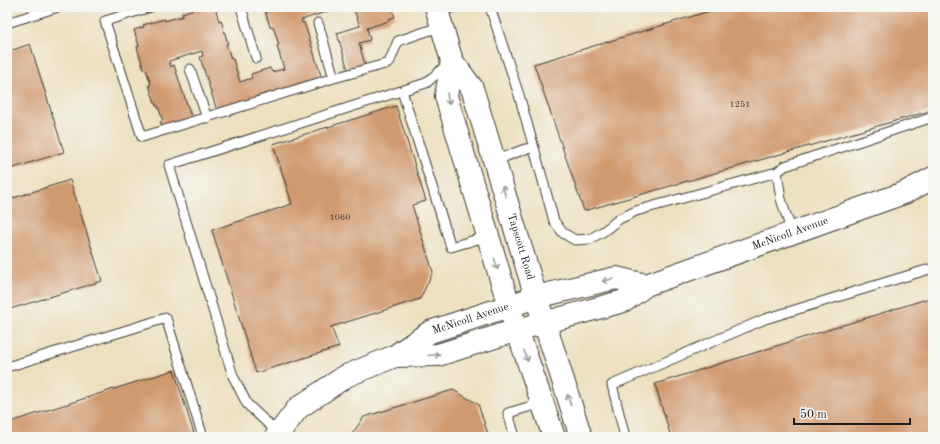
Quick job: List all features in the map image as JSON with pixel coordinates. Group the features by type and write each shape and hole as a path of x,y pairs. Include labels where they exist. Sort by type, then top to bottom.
{"main road":[{"name":"Tapscott Road","path":"443,13 452,61 446,96 509,306 554,437"},
{"name":"Tapscott Road","path":"452,61 472,88 536,298 581,437"},
{"name":"McNicoll Avenue","path":"395,356 438,355 517,330 624,301 646,285 904,193 933,178"},
{"name":"McNicoll Avenue","path":"277,435 298,408 346,376 395,356 430,332 536,298 616,278 646,285"}],"lane":[{"path":"7,24 58,7"},
{"path":"151,7 105,21 142,138 334,78 389,63 398,41 443,13"},
{"path":"241,7 256,58"},
{"path":"490,7 534,148 554,221 563,233 575,240 590,239 604,231 619,219 636,211 777,172 785,166 933,117"},
{"path":"318,23 334,78"},
{"path":"277,435 247,404 233,376 169,165 426,83 452,61"},
{"path":"190,69 207,118"},
{"path":"402,91 451,247 488,236"},
{"path":"494,161 525,149 534,148"},
{"path":"777,172 781,199 792,233"},
{"path":"624,437 612,385 765,319 933,268"},
{"path":"7,367 166,318 203,437"},
{"path":"515,437 508,413 542,403"}],"building":[{"path":"204,7 205,9 215,7 219,21 221,20 228,44 226,44 231,59 233,59 240,82 252,78 251,74 270,68 272,72 284,69 273,26 270,27 264,7 341,7 301,20 302,23 304,22 322,79 217,111 200,57 203,56 202,51 169,61 171,67 174,65 192,120 163,129 160,122 163,121 149,85 151,84 146,69 144,70 137,47 139,46 134,30 144,27 143,25 183,16 182,13"},
{"path":"353,7 391,7 395,17 388,19 389,21 367,28 370,40 359,43 365,65 348,70 337,33 360,26"},
{"path":"723,7 933,7 933,83 930,84 933,98 933,110 584,211 534,64"},
{"path":"30,44 64,152 7,170 7,52"},
{"path":"396,106 426,201 412,205 433,272 420,299 331,327 339,347 256,373 212,230 292,204 273,144"},
{"path":"70,180 102,281 7,310 7,200"},
{"path":"933,297 933,437 671,437 655,384"},
{"path":"174,370 195,437 7,437 7,423"},
{"path":"453,390 478,404 489,437 350,437 364,417"}]}
